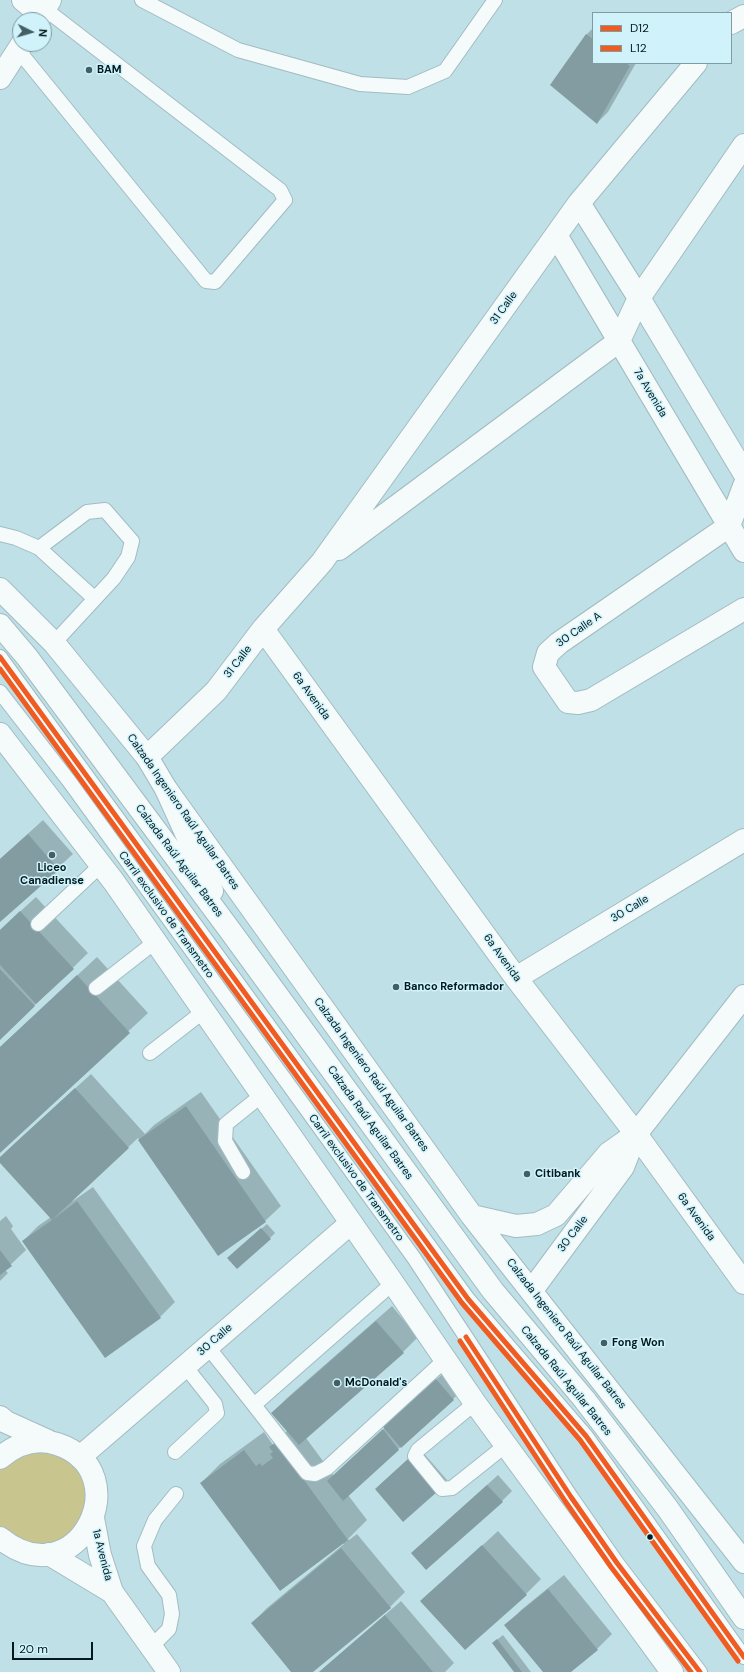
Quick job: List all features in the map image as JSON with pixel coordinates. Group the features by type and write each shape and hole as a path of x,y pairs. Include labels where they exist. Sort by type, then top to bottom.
{"main road":[{"path":"23,0 44,11"},
{"path":"732,22 744,16"},
{"path":"0,78 17,52"},
{"name":"31 Calle","path":"147,757 216,690 263,630 322,562 579,203 695,64"},
{"name":"31 Calle","path":"322,562 619,341 639,298 744,145"},
{"path":"579,203 639,298 744,473"},
{"name":"7a Avenida","path":"556,235 744,551"},
{"path":"729,526 744,486"},
{"name":"30 Calle A","path":"729,526 559,643 548,653 544,667 568,702 578,703 591,700 744,609"},
{"name":"Calzada Ingeniero Raúl Aguilar Batres","path":"0,589 54,643 147,757 166,789 472,1216 532,1290 744,1562"},
{"name":"Calzada Raúl Aguilar Batres","path":"0,625 27,657 229,929 493,1291 593,1411 668,1509 744,1618"},
{"name":"6a Avenida","path":"263,630 516,978 636,1134 744,1283"},
{"path":"3,745 101,865 351,1222 475,1403 672,1672"},
{"path":"166,789 229,929"},
{"name":"30 Calle","path":"516,978 744,840"},
{"name":"30 Calle","path":"532,1290 623,1167 636,1134 744,996"},
{"name":"30 Calle","path":"472,1216 516,1226 537,1224 556,1215 609,1153 636,1134"},
{"name":"30 Calle","path":"80,1457 351,1222"},
{"path":"0,1417 6,1422 66,1447 80,1457 90,1470 95,1485 96,1502 93,1518 86,1532 74,1543 63,1550 49,1554 36,1555 22,1552 10,1546 0,1538"},
{"path":"0,1458 15,1447 32,1442 49,1441"},
{"name":"1a Avenida","path":"93,1518 100,1555 112,1592 169,1672"},
{"name":"1a Avenida","path":"49,1554 112,1592"}],"lane":[{"path":"142,0 238,50 360,84 408,87 445,71 495,0"},
{"path":"24,52 206,281 215,282 285,200 280,190 52,17"},
{"path":"39,548 87,512 105,510 132,541 128,557 114,578 54,643"},
{"path":"0,534 16,538 39,548 94,598"},
{"name":"Carril exclusivo de Transmetro","path":"0,657 468,1299 586,1436 744,1657"},
{"name":"Carril exclusivo de Transmetro","path":"0,692 69,781 414,1258 571,1497 617,1563 700,1672"},
{"path":"38,924 101,865"},
{"path":"96,988 155,942"},
{"path":"150,1052 204,1011"},
{"path":"243,1172 225,1141 226,1124 262,1095"},
{"path":"254,1405 393,1283"},
{"path":"208,1346 307,1473 315,1474 327,1468 446,1359"},
{"path":"176,1452 217,1413 215,1404 185,1366"},
{"path":"475,1403 418,1450 415,1456 442,1489 447,1489 452,1488 506,1445"},
{"path":"151,1647 169,1628 172,1614 169,1596 148,1566 144,1546 155,1520 176,1494"}],"path":[{"path":"611,1471 592,1484 644,1560"},
{"path":"628,1672 611,1650 616,1646 638,1672"},
{"path":"715,1672 744,1652"}],"shaded area":[{"path":"27,1451 55,1452 79,1468 88,1495 82,1521 64,1540 38,1547 3,1530 0,1526 0,1470 3,1466"}],"building":[{"path":"586,34 592,38 592,64 627,64 630,66 597,124 550,85"},
{"path":"28,834 59,870 0,922 0,859"},
{"path":"20,911 74,969 36,1004 0,965 0,930"},
{"path":"0,969 35,1006 0,1040"},
{"path":"77,975 130,1033 0,1153 0,1047"},
{"path":"75,1088 129,1148 52,1220 0,1163 0,1157"},
{"path":"186,1106 266,1222 218,1256 138,1140"},
{"path":"77,1201 161,1318 105,1358 22,1241"},
{"path":"261,1228 271,1239 237,1269 227,1258"},
{"path":"0,1250 12,1266 0,1275"},
{"name":"McDonald's","path":"376,1321 404,1353 299,1445 271,1413"},
{"path":"436,1379 454,1400 401,1448 383,1427"},
{"path":"383,1429 399,1450 343,1501 327,1481"},
{"path":"276,1442 348,1540 280,1591 200,1483 244,1450 256,1466 260,1463 262,1466 273,1458 270,1454 273,1452 269,1447"},
{"path":"409,1458 438,1491 403,1522 375,1489"},
{"path":"487,1485 503,1502 426,1570 411,1553"},
{"path":"482,1545 527,1595 465,1650 420,1601"},
{"path":"341,1548 391,1608 313,1672 291,1672 251,1623"},
{"path":"548,1589 598,1650 571,1672 543,1672 504,1625"},
{"path":"385,1615 433,1672 319,1672"},
{"path":"497,1639 522,1672 514,1672 492,1643"}],"transit line":[{"name":"D12","path":"0,657 468,1299 586,1436 744,1657"},
{"name":"L12","path":"0,669 462,1303 580,1440 738,1661"},
{"name":"D12","path":"466,1337 571,1497 617,1563 700,1672"},
{"name":"L12","path":"460,1341 565,1501 611,1567 691,1672"}],"place":[{"name":"BAM","path":"89,70"},
{"name":"Liceo Canadiense","path":"52,855"},
{"name":"Banco Reformador","path":"396,987"},
{"name":"Citibank","path":"527,1174"},
{"name":"Fong Won","path":"604,1343"},
{"name":"McDonald's","path":"337,1383"}]}
